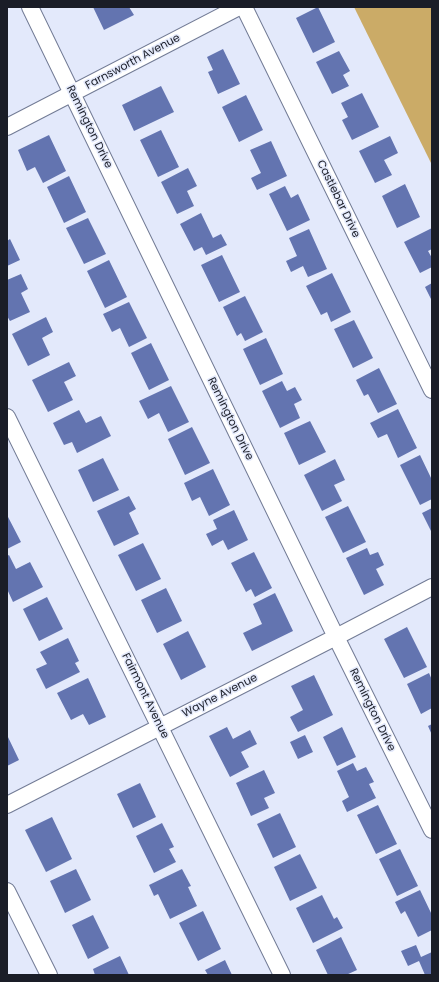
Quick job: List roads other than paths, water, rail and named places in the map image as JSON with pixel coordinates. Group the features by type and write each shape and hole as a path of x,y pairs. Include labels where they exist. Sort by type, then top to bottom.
{"street":[{"name":"Remington Drive","path":"30,7 336,638 432,830"},
{"name":"Farnsworth Avenue","path":"7,128 239,7"},
{"name":"Castlebar Drive","path":"244,7 432,390"},
{"name":"Fairmont Avenue","path":"7,417 282,975"},
{"name":"Wayne Avenue","path":"7,805 336,638 432,587"},
{"path":"7,891 49,975"}]}
